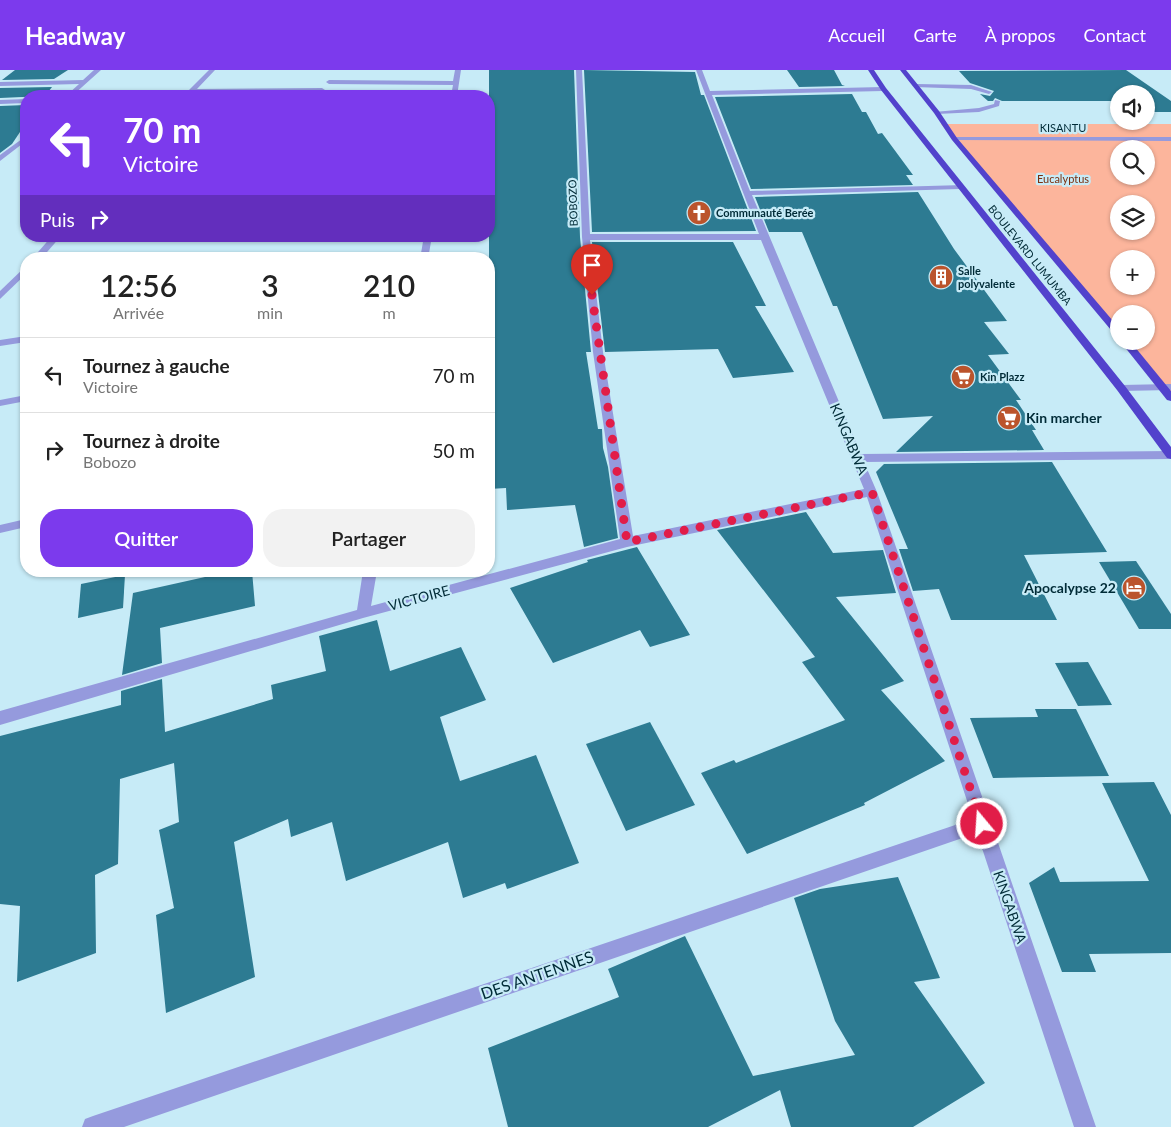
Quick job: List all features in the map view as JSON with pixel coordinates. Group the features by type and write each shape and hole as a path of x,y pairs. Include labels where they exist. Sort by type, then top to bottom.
{"highway":[{"name":"BOULEVARD LUMUMBA","path":"871,70 883,89 1121,388 1171,455"},
{"name":"BOULEVARD LUMUMBA","path":"903,70 937,112 954,139 1110,323"},
{"path":"1133,350 1167,387 1171,398"}],"street":[{"path":"75,90 98,70"},
{"path":"193,90 212,70"},
{"path":"455,90 458,70"},
{"name":"BOBOZO","path":"579,70 586,237 598,352 627,542"},
{"name":"KINGABWA","path":"699,70 764,237 872,492 982,824 1086,1127"},
{"path":"322,90 331,79 456,83"},
{"path":"0,84 84,82"},
{"path":"917,86 971,86 989,92"},
{"path":"707,94 883,89"},
{"path":"0,102 20,101"},
{"path":"937,112 979,110 997,105 998,101"},
{"name":"KISANTU","path":"954,139 1171,139"},
{"path":"0,159 20,144"},
{"path":"0,148 17,147"},
{"path":"747,193 960,187"},
{"path":"586,237 764,237"},
{"path":"42,252 52,242"},
{"path":"0,296 20,275"},
{"path":"0,344 20,340"},
{"path":"1121,388 1167,387"},
{"path":"0,403 20,399"},
{"path":"858,458 1171,455"},
{"name":"VICTOIRE","path":"0,718 363,613 627,542 872,492"},
{"path":"0,529 20,524"},
{"path":"363,613 369,577"},
{"name":"DES ANTENNES","path":"93,1127 982,824"}],"green space":[{"name":"Eucalyptus","path":"941,124 1110,124 1110,130 1155,130 1155,124 1171,124 1171,398 1133,350 1155,350 1155,305 1110,305 1110,322"}],"building":[{"path":"15,70 68,70 54,79 2,80"},
{"path":"489,70 574,70 580,237 591,352 586,352 598,429 602,429 603,448 608,467 618,538 584,547 575,505 507,510 506,488 495,489 495,252 489,252 489,242 495,242 495,90 489,90"},
{"path":"584,70 695,72 701,95 704,95 756,231 592,232"},
{"path":"787,70 834,70 842,85 845,86 799,87"},
{"path":"1126,70 1148,85 1110,85 1110,101 1002,101 995,98 993,101 988,101 980,94 990,96 994,91 970,83 959,71"},
{"path":"52,87 50,90 20,90 20,97 0,98 0,88"},
{"path":"1155,90 1171,101 1171,112 1155,112"},
{"path":"852,94 862,112 866,112 878,134 882,133 913,175 906,175 913,185 751,189 715,97"},
{"path":"20,105 20,132 12,144 0,153 0,106"},
{"path":"918,192 954,249 1007,321 984,322 1009,354 988,355 1021,400 1016,400 1036,430 1032,430 1044,450 896,452 933,416 883,419 837,306 833,306 802,232 769,232 755,197"},
{"path":"592,242 733,242 766,306 755,306 794,372 733,378 718,349 605,352"},
{"path":"1052,462 1107,552 1024,555 1057,620 951,620 939,589 913,591 899,549 908,549 876,472 884,464"},
{"path":"806,512 833,553 883,550 896,593 836,597 904,681 881,690 945,761 864,803 865,805 747,854 701,773 734,760 736,763 845,720 802,662 815,657 717,530"},
{"path":"637,547 690,635 650,647 640,630 553,663 510,588 588,562 587,560"},
{"name":"Apocalypse 22","path":"1136,561 1171,614 1171,629 1139,629 1099,562"},
{"path":"115,577 125,577 123,608 78,618 81,584"},
{"path":"205,577 253,577 255,606 160,628 162,663 122,675 133,593"},
{"path":"377,620 390,671 461,647 486,700 440,717 460,781 536,755 579,863 507,889 505,883 463,898 448,842 346,881 332,822 291,837 288,819 234,842 255,977 166,1013 156,915 174,908 159,830 179,822 174,763 120,779 118,864 95,875 96,953 17,982 20,906 0,904 0,736 121,705 121,691 162,679 165,732 273,699 271,685 326,671 319,636"},
{"path":"1088,662 1112,705 1078,706 1055,663"},
{"path":"1035,709 1076,709 1109,776 993,778 970,718 1038,717"},
{"path":"650,722 695,805 626,831 586,744"},
{"path":"1154,782 1171,815 1171,953 1089,954 1096,972 1062,972 1029,883 1054,867 1060,882 1149,881 1102,783"},
{"path":"898,877 940,978 914,982 985,1083 913,1127 791,1127 780,1090 708,1127 508,1127 488,1048 619,997 608,969 685,936 753,1076 855,1055 835,1021 794,898 820,889"}],"place":[{"name":"Communauté Berée","path":"699,213"},
{"name":"Salle polyvalente","path":"941,277"},
{"name":"Kin Plazz","path":"963,377"},
{"name":"Kin marcher","path":"1009,418"},
{"name":"Apocalypse 22","path":"1134,588"}],"route":[{"path":"592,295 598,352 627,542 872,492 982,824"}]}
